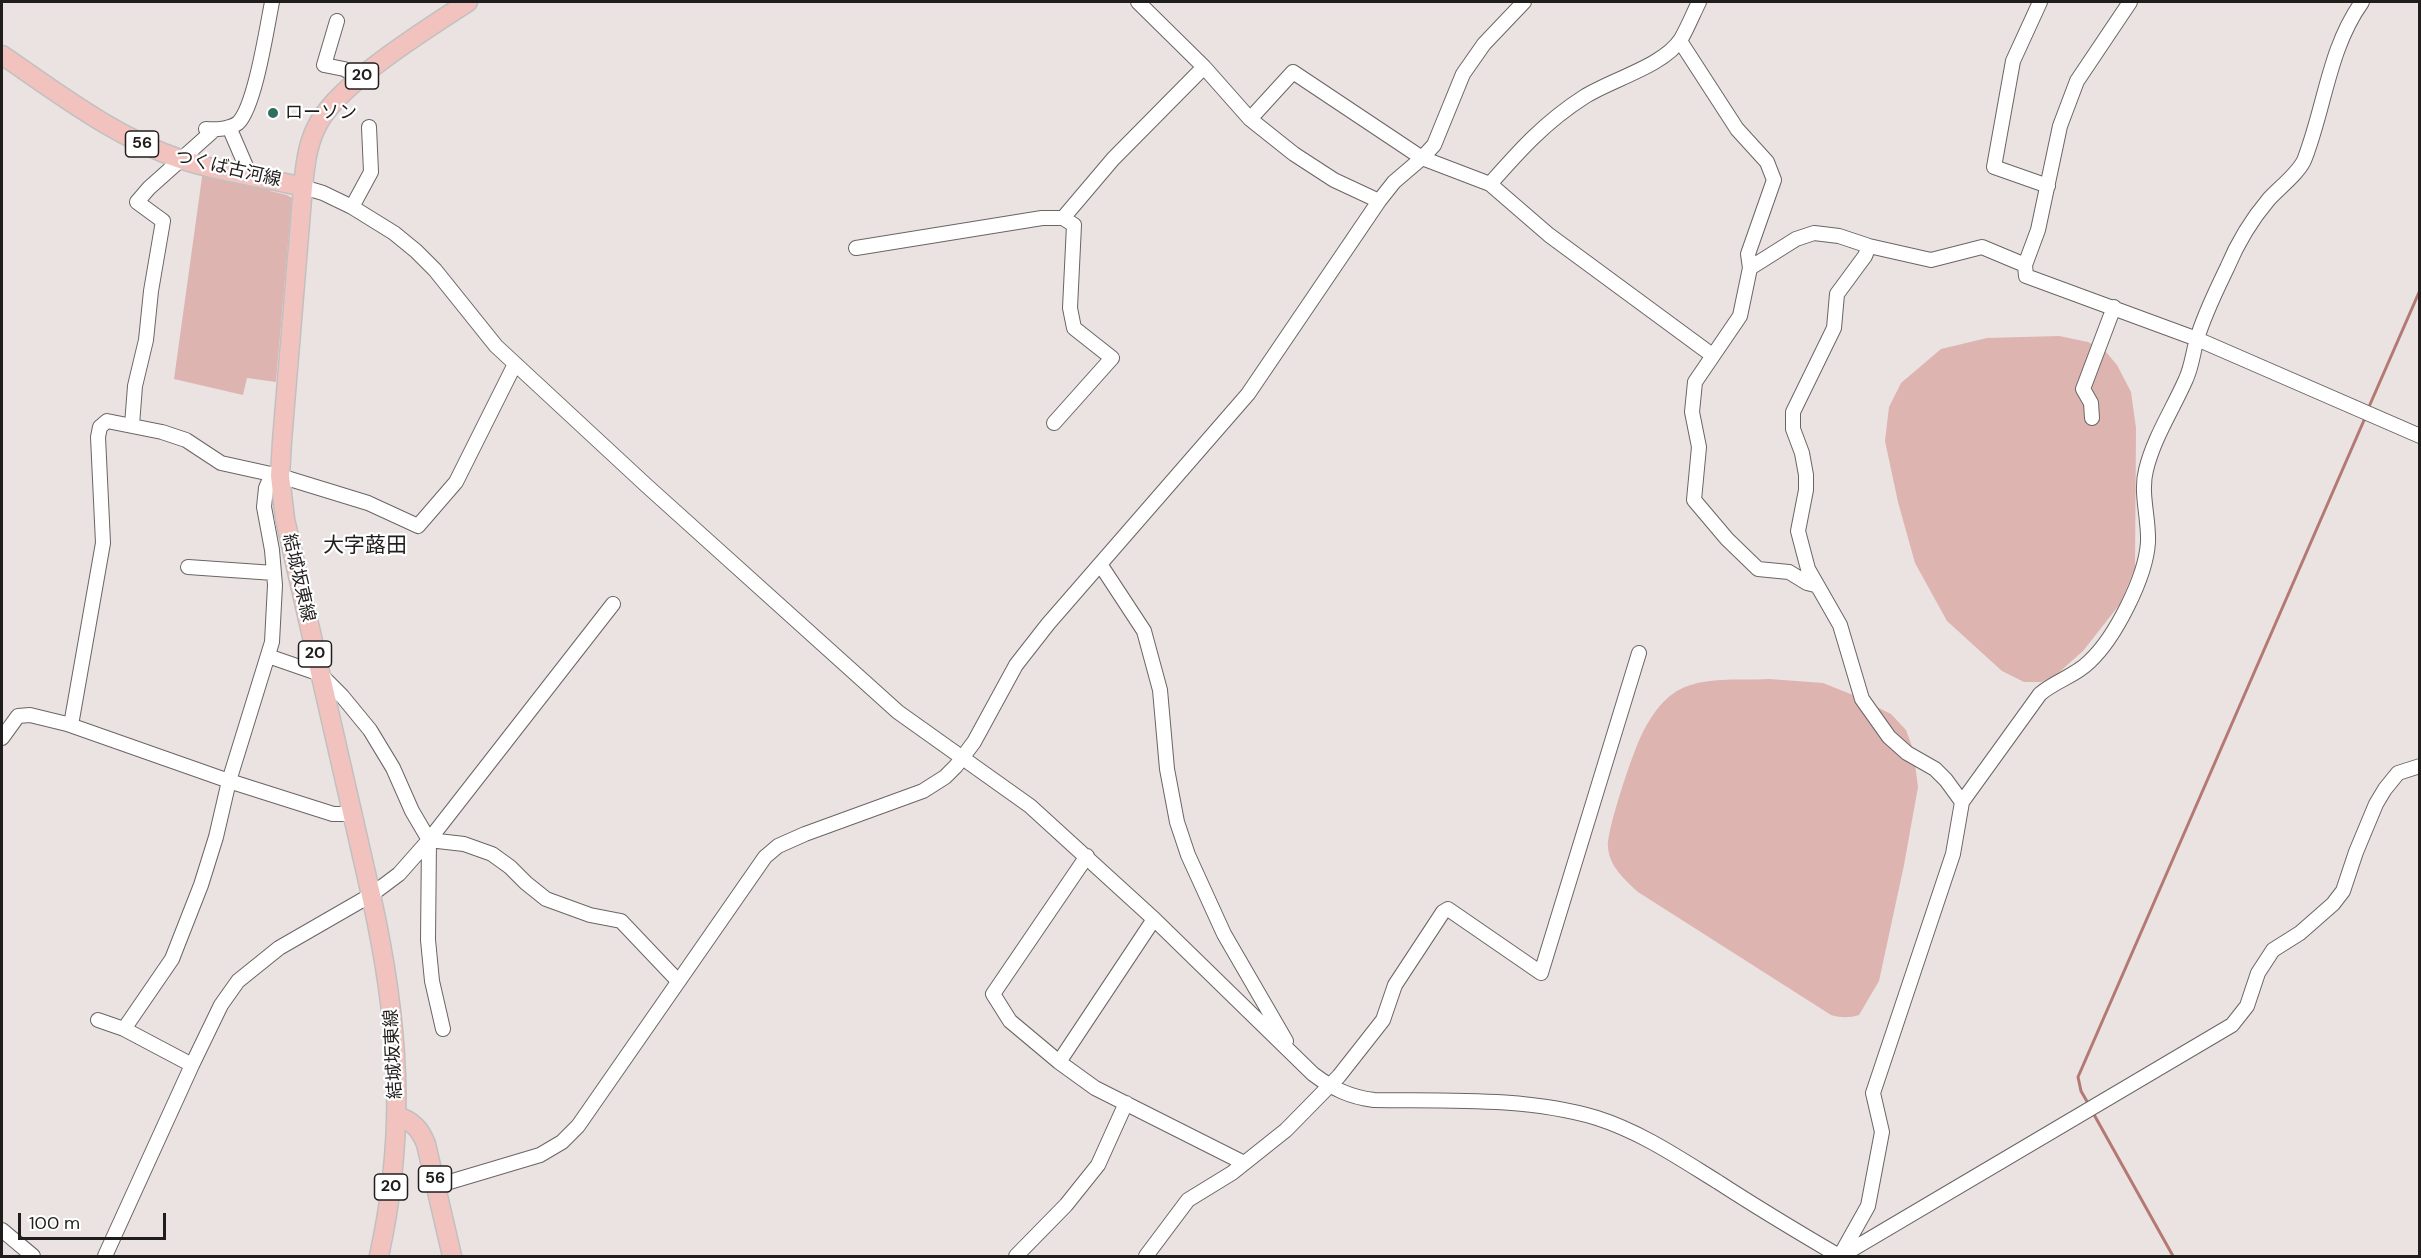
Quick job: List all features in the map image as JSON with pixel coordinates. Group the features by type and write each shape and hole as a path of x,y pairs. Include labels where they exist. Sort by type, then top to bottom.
{"main road":[{"name":"結城坂東線","path":"379,1257 393,1176 397,1082 393,1012 371,895 276,475 303,187 310,143 320,121 334,102 360,78 468,2"},
{"name":"つくば古河線","path":"2,55 113,128 146,146 181,160 251,178 303,187"},
{"name":"56","path":"396,1116 410,1122 422,1135 452,1257"}],"street":[{"path":"132,425 135,386 146,340 151,291 163,221 137,202 149,188 181,160 209,129 236,124 248,106 272,2"},
{"path":"1138,2 1204,68 1250,119 1294,154 1334,180 1379,201"},
{"path":"436,1186 540,1155 562,1142 578,1125 771,851 805,834 922,791 945,777 963,759 1016,665 1048,624 1248,394 1379,201 1394,182 1422,158 1434,144 1463,74 1484,44 1524,2"},
{"path":"1490,184 1531,137 1585,97 1647,67 1680,41 1699,2"},
{"path":"2040,2 2013,61 1994,168 2048,186"},
{"path":"2130,2 2077,81 2060,126 2038,230 2025,265 2026,276 2197,339 2420,436"},
{"path":"1840,1257 1868,1206 1882,1132 1873,1093 1950,864 1962,802 2040,694 2053,683 2075,672 2091,660 2126,610 2139,581 2147,555 2145,471 2160,431 2189,372 2197,339 2228,264 2244,234 2268,200 2304,161 2336,54 2353,15 2362,2"},
{"path":"337,21 324,65 344,69 360,78"},
{"path":"1680,41 1737,129 1767,162 1773,174 1773,184 1748,254 1750,267 1740,316 1732,331 1712,355 1695,382 1692,412 1699,447 1694,500 1727,539 1758,569 1790,572 1807,583 1815,585"},
{"path":"1063,218 1113,159 1204,68"},
{"path":"1250,119 1293,72 1422,158 1490,184 1549,236 1712,355"},
{"path":"229,127 251,178"},
{"path":"352,207 371,172 369,127"},
{"path":"303,187 323,193 352,207 394,233 416,251 435,270 496,346 646,486 898,712 1030,806 1087,856 1294,1057 1329,1086 1343,1093 1366,1099 1539,1106 1612,1123 1660,1146 1840,1257"},
{"path":"856,248 1042,218 1063,218 1074,225 1070,308 1074,327 1112,358 1054,423"},
{"path":"1750,267 1796,239 1814,233 1839,236 1869,246 1931,260 1982,247 2025,265"},
{"path":"1869,246 1865,256 1837,294 1834,328 1792,415 1793,429 1802,453 1806,475 1798,531 1808,569 1815,585 1840,625 1862,699 1879,727 1907,753 1941,774 1962,802"},
{"path":"2092,418 2091,403 2083,389 2114,308"},
{"path":"71,725 103,543 98,437 100,427 106,421 132,425 186,440 221,463 276,475 368,502 418,526 456,482 515,364"},
{"path":"124,1029 172,959 201,885 216,837 229,781 272,642 274,573 264,507 266,488 276,475"},
{"path":"1101,564 1144,631 1160,690 1167,769 1177,822 1188,855 1224,934 1294,1057"},
{"path":"188,567 274,573"},
{"path":"105,1257 192,1065 221,1005 238,981 279,948 371,895 399,874 429,840 613,604"},
{"path":"1146,1257 1188,1200 1232,1173 1286,1130 1329,1086 1383,1020 1395,985 1443,912 1448,909 1541,973 1639,653"},
{"path":"267,656 320,674 329,681 370,730 393,768 412,811 429,840 428,940 432,981 442,1029"},
{"path":"2,738 18,716 30,715 71,725 229,781 333,814 352,814"},
{"path":"1840,1257 2232,1025 2247,1006 2258,973 2273,950 2300,933 2333,904 2343,891 2364,833 2385,789 2398,773 2420,766"},
{"path":"429,840 464,844 492,854 546,899 590,915 621,921 678,981"},
{"path":"1087,856 993,994 1010,1021 1059,1062 1095,1088 1244,1162"},
{"path":"1059,1062 1154,919"},
{"path":"98,1020 124,1029 192,1065"},
{"path":"1016,1257 1066,1204 1098,1164 1126,1103"},
{"path":"2,1230 33,1257"}],"shaded area":[{"path":"203,170 269,187 270,191 292,198 276,382 247,378 243,395 174,379"},
{"path":"2059,336 2088,342 2106,352 2117,365 2131,392 2136,428 2135,568 2120,604 2083,651 2056,675 2041,682 2024,682 2002,671 1947,621 1915,563 1898,502 1885,441 1889,407 1901,383 1941,349 1987,338"},
{"path":"1769,679 1823,683 1853,695 1891,714 1906,730 1913,749 1918,787 1904,865 1879,981 1859,1015 1838,1017 1831,1015 1638,892 1618,872 1609,854 1611,825 1632,759 1647,724 1664,701 1684,687 1708,681"}],"waterway":[{"path":"2368,409 2420,290"},
{"path":"2089,1105 2081,1091 2078,1077 2365,418"},
{"path":"2092,1111 2173,1256"}],"place":[{"name":"ローソン","path":"273,113"}],"district":[{"name":"大字蕗田","path":"365,546"}]}
